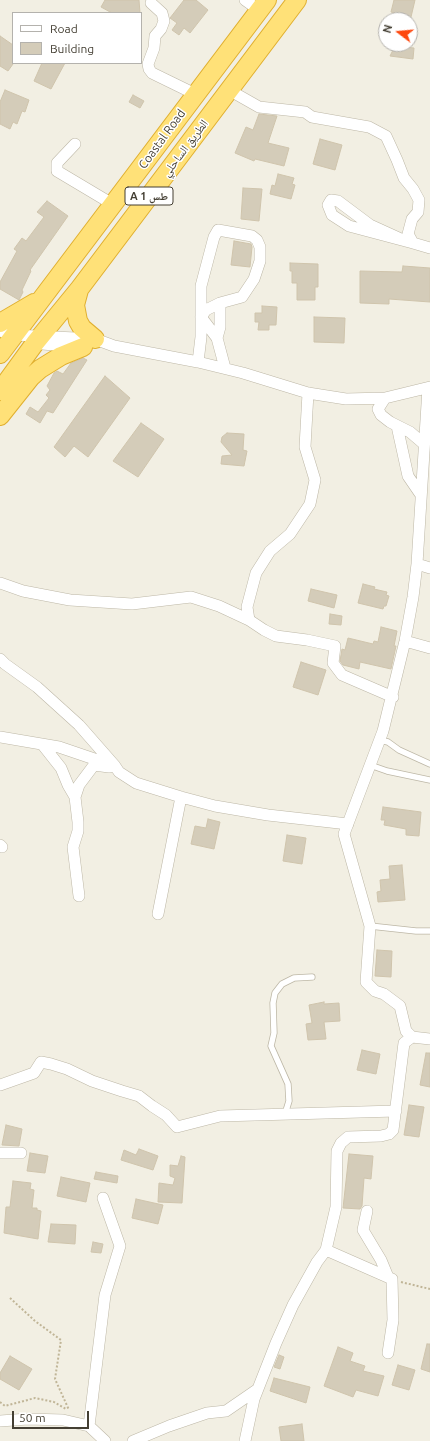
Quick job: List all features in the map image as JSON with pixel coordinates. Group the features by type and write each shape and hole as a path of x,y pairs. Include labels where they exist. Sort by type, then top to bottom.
{"highway":[{"name":"الطريق الساحلي","path":"0,391 80,288 297,0"},
{"name":"Coastal Road","path":"5,340 43,298 263,5"},
{"path":"0,416 40,369 60,356 89,343 77,317 75,305 80,288"},
{"path":"0,323 43,298"}],"street":[{"path":"245,0 263,5"},
{"path":"151,3 162,13 164,21 161,29 154,36 154,48 148,64 149,69 152,72 195,94"},
{"path":"229,90 259,107 305,112 312,118 369,127 386,136 398,160 404,178 413,189 419,200 418,212 412,219 408,234 408,242"},
{"path":"75,144 57,163 57,170 114,205"},
{"path":"408,242 370,225 338,200 331,200 328,205 332,215 349,226 430,248"},
{"path":"198,362 201,337 201,317 201,286 214,236 218,230 252,236 257,240 260,247 260,261 254,279 242,297 220,303 206,310 201,317"},
{"path":"217,338 220,327 220,303"},
{"path":"201,317 217,338 225,368"},
{"path":"5,340 39,339 114,346 225,368 308,392 346,399 385,398 429,387 424,444 426,479 421,495 417,564 405,641 380,740 344,834 370,926 366,982 375,991 384,994 400,1006 406,1031 412,1037 430,1039"},
{"path":"249,620 247,607 256,573 270,551 290,534 310,504 315,480 305,446 308,392"},
{"path":"385,398 378,409 381,415 397,426 410,432 424,444"},
{"path":"397,426 408,476 421,495"},
{"path":"417,564 430,568"},
{"path":"0,583 23,591 70,600 132,604 191,597 219,606 249,620 276,636 307,640 335,646 333,663 342,675 392,697"},
{"path":"405,641 430,648"},
{"path":"0,659 37,687 79,725 120,772 136,783 181,798 215,806 253,813 348,824"},
{"path":"0,737 59,747 115,766"},
{"path":"42,744 61,768 75,797 78,831 74,847 79,896"},
{"path":"75,797 79,785 94,765 109,767 115,766"},
{"path":"158,914 181,798"},
{"path":"245,1441 254,1399 276,1343 293,1305 317,1262 326,1250 336,1207 338,1151 341,1143 348,1138 381,1136 389,1134 393,1130 404,1043 412,1037"},
{"path":"0,1085 34,1073 41,1062 52,1064 67,1069 92,1081 122,1092 139,1096 166,1115 177,1127 220,1116 396,1111"},
{"path":"0,1153 21,1154"},
{"path":"89,1426 105,1295 120,1246 103,1198"},
{"path":"367,1211 363,1230 390,1278 393,1320 388,1353"},
{"path":"326,1250 390,1278"},
{"path":"133,1441 169,1426 207,1413 226,1411 258,1389"},
{"path":"0,1421 28,1419 63,1420 89,1426 105,1441"}],"lane":[{"path":"380,740 388,742 399,750 430,764"},
{"path":"370,765 387,771 430,780"},
{"path":"370,926 430,931"},
{"path":"285,1114 289,1100 288,1084 271,1046 274,1033 273,1003 275,993 282,984 294,978 312,977"}],"path":[{"path":"390,1278 430,1289"},
{"path":"10,1298 35,1321 61,1340 55,1379 69,1410"},
{"path":"0,1402 4,1406 35,1398 54,1402 85,1420 89,1426"}],"building":[{"path":"105,0 139,0 140,12 110,12 101,7"},
{"path":"184,0 196,0 208,10 190,33 184,28 179,35 172,30 177,23 170,18"},
{"path":"394,0 415,0 412,12 391,12"},
{"path":"0,36 12,44 13,64 8,71 0,66"},
{"path":"392,52 414,52 413,59 390,56"},
{"path":"42,64 64,64 51,89 34,81"},
{"path":"5,90 29,100 25,112 22,111 17,124 13,122 10,129 0,124 0,102"},
{"path":"133,95 144,101 140,108 129,102"},
{"path":"259,114 277,116 268,143 289,148 284,166 255,159 254,161 235,153 246,127 253,130"},
{"path":"320,139 342,145 335,170 313,164"},
{"path":"278,174 294,178 292,184 295,185 291,199 270,194 272,185 275,186"},
{"path":"243,188 262,189 259,221 241,219"},
{"path":"47,201 68,216 30,270 31,271 19,300 0,289 0,282 17,251 14,249 22,238 26,241 44,217 37,212"},
{"path":"234,241 251,244 250,267 231,265"},
{"path":"290,263 318,264 318,287 315,287 315,300 297,300 297,283 292,283"},
{"path":"403,266 430,268 430,302 389,299 389,304 360,303 360,271 402,272"},
{"path":"262,306 277,307 276,325 269,325 269,330 258,330 259,322 255,322 255,313 262,313"},
{"path":"314,317 345,318 344,343 314,342"},
{"path":"83,358 87,360 53,413 47,411 40,423 26,414 30,407 38,412 49,398 46,395 50,390 47,386 54,373 57,371 63,374 71,363"},
{"path":"105,376 130,398 88,457 74,446 65,457 54,447"},
{"path":"141,423 164,439 138,477 113,461"},
{"path":"227,433 244,434 243,450 247,451 244,466 221,464 222,456 232,455 221,442 222,437"},
{"path":"363,584 375,587 374,589 387,592 386,595 389,596 386,606 384,606 383,609 358,603"},
{"path":"311,589 337,595 334,608 308,601"},
{"path":"330,614 342,616 341,625 329,624"},
{"path":"381,627 397,631 394,646 396,646 391,669 360,662 359,669 343,665 340,661 342,649 345,650 348,638 373,644 374,641 378,642"},
{"path":"301,662 326,670 318,695 293,687"},
{"path":"383,807 421,812 419,836 406,835 406,829 384,825 385,820 381,820"},
{"path":"208,819 220,822 214,849 191,844 195,826 206,828"},
{"path":"287,835 306,838 302,864 283,861"},
{"path":"402,865 405,900 378,902 377,892 381,891 380,880 390,879 389,866"},
{"path":"377,950 392,951 391,977 375,976"},
{"path":"324,1002 324,1004 339,1003 340,1021 324,1022 326,1039 308,1040 306,1024 312,1023 309,1005"},
{"path":"362,1050 380,1054 376,1074 357,1070"},
{"path":"426,1053 430,1053 430,1087 420,1085"},
{"path":"409,1105 424,1107 419,1137 404,1135"},
{"path":"6,1125 22,1129 19,1146 2,1145"},
{"path":"139,1149 158,1156 153,1170 121,1160 124,1150 136,1155"},
{"path":"30,1153 48,1156 45,1173 27,1171"},
{"path":"349,1154 373,1156 371,1179 364,1178 362,1206 360,1209 343,1208"},
{"path":"181,1156 185,1157 182,1203 158,1202 159,1183 173,1185 175,1178 170,1176 170,1165 178,1166"},
{"path":"96,1172 118,1176 117,1183 94,1179"},
{"path":"61,1177 90,1183 86,1202 57,1196"},
{"path":"13,1181 31,1183 30,1189 34,1190 32,1208 37,1208 37,1210 41,1211 38,1239 4,1233 6,1207 10,1207"},
{"path":"136,1199 163,1205 158,1224 132,1218"},
{"path":"51,1224 76,1225 75,1244 48,1242"},
{"path":"93,1242 103,1244 101,1253 91,1252"},
{"path":"427,1344 430,1344 430,1372 421,1369"},
{"path":"338,1347 353,1353 350,1361 365,1366 363,1371 384,1376 378,1396 356,1390 353,1397 324,1386"},
{"path":"279,1355 284,1357 280,1369 274,1367"},
{"path":"10,1356 32,1369 19,1390 0,1379 0,1373"},
{"path":"398,1365 415,1370 409,1390 392,1385"},
{"path":"274,1378 310,1387 306,1403 270,1391"},
{"path":"302,1424 304,1441 281,1441 279,1427"}]}
